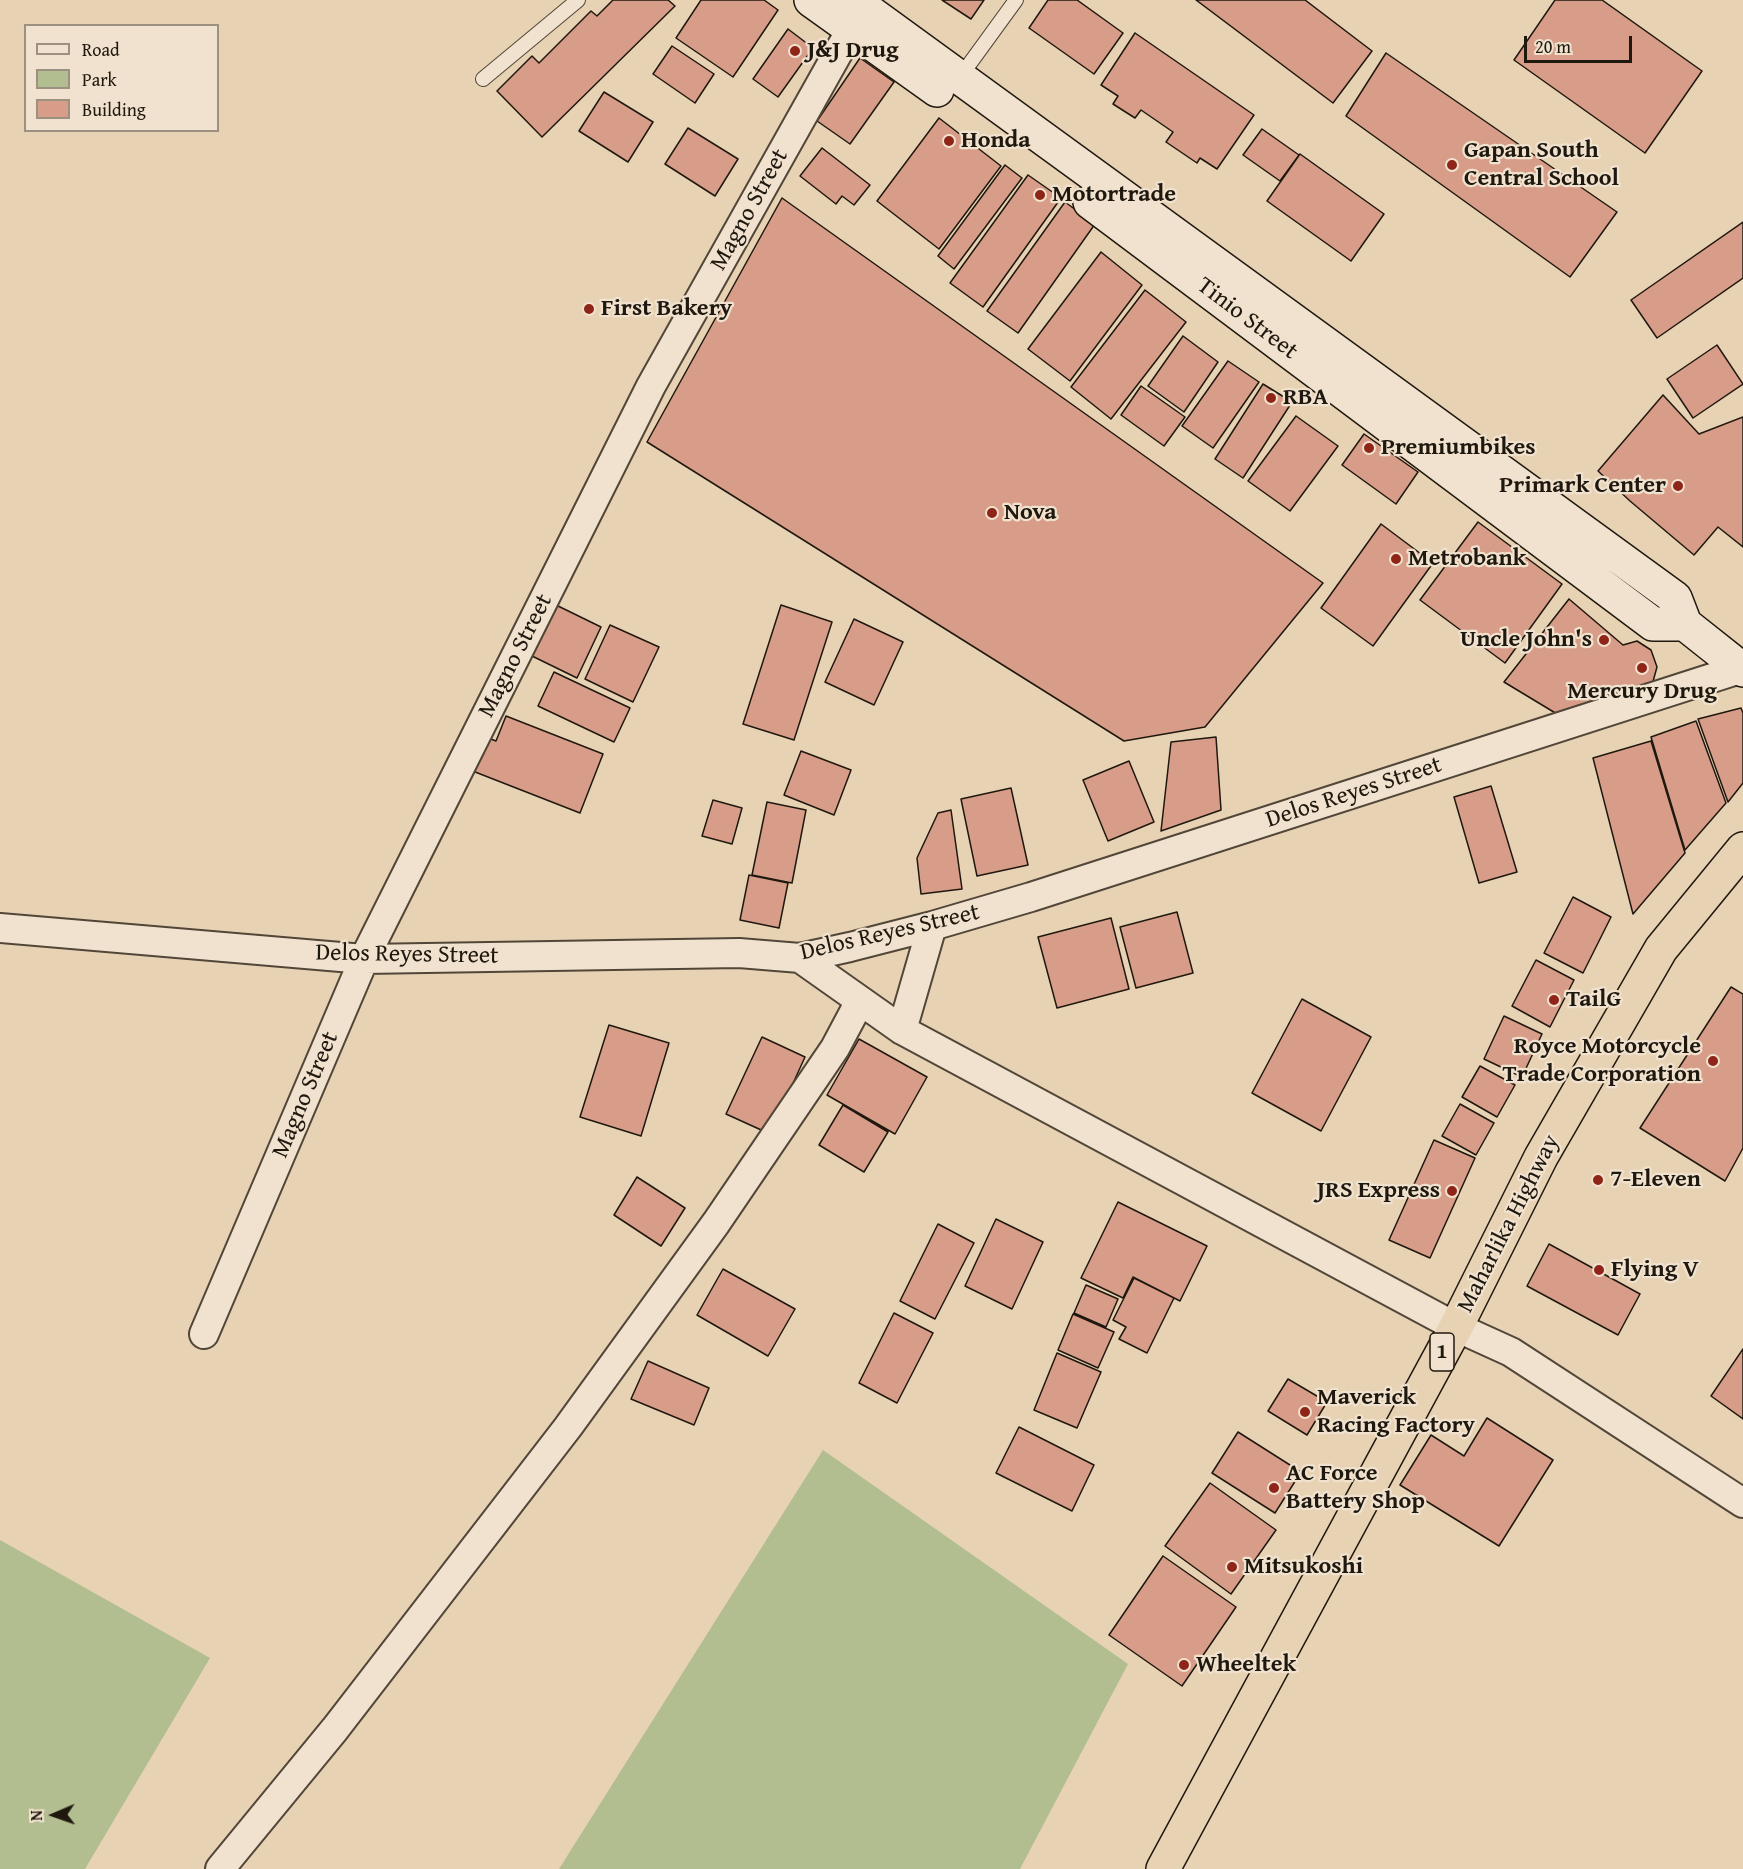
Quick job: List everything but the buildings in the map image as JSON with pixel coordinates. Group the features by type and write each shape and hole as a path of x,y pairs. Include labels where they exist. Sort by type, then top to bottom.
{"highway":[{"name":"Maharlika Highway","path":"1163,1869 1456,1327 1541,1157 1661,949 1743,849"}],"main road":[{"name":"Tinio Street","path":"811,0 859,10 958,79 1675,598 1685,624 1743,669"},
{"name":"Tinio Street","path":"859,10 948,98 1116,221 1653,624 1685,624"}],"street":[{"name":"Magno Street","path":"204,1334 364,959 651,386 859,10"},
{"name":"Delos Reyes Street","path":"0,928 364,959 739,953 800,958 932,926 1043,893 1743,669"},
{"path":"902,1030 932,926"},
{"path":"800,958 902,1030 1456,1327 1511,1352 1743,1503"},
{"path":"220,1869 335,1729 568,1427 716,1223 835,1048 860,1001"}],"lane":[{"path":"483,79 578,0"},
{"path":"958,79 1016,0"}],"green space":[{"path":"823,1450 1128,1664 1020,1869 559,1869"},
{"path":"0,1540 210,1658 85,1869 0,1869"}],"place":[{"name":"J&J Drug","path":"795,51"},
{"name":"Honda","path":"949,141"},
{"name":"Gapan South Central School","path":"1452,165"},
{"name":"Motortrade","path":"1040,195"},
{"name":"First Bakery","path":"589,309"},
{"name":"RBA","path":"1271,398"},
{"name":"Premiumbikes","path":"1369,448"},
{"name":"Primark Center","path":"1678,486"},
{"name":"Nova","path":"992,513"},
{"name":"Metrobank","path":"1396,559"},
{"name":"Uncle John's","path":"1604,640"},
{"name":"Mercury Drug","path":"1642,668"},
{"name":"TailG","path":"1554,1000"},
{"name":"Royce Motorcycle Trade Corporation","path":"1713,1061"},
{"name":"7-Eleven","path":"1598,1180"},
{"name":"JRS Express","path":"1452,1191"},
{"name":"Flying V","path":"1599,1270"},
{"name":"Maverick Racing Factory","path":"1305,1412"},
{"name":"AC Force Battery Shop","path":"1274,1488"},
{"name":"Mitsukoshi","path":"1232,1567"},
{"name":"Wheeltek","path":"1184,1665"}]}
